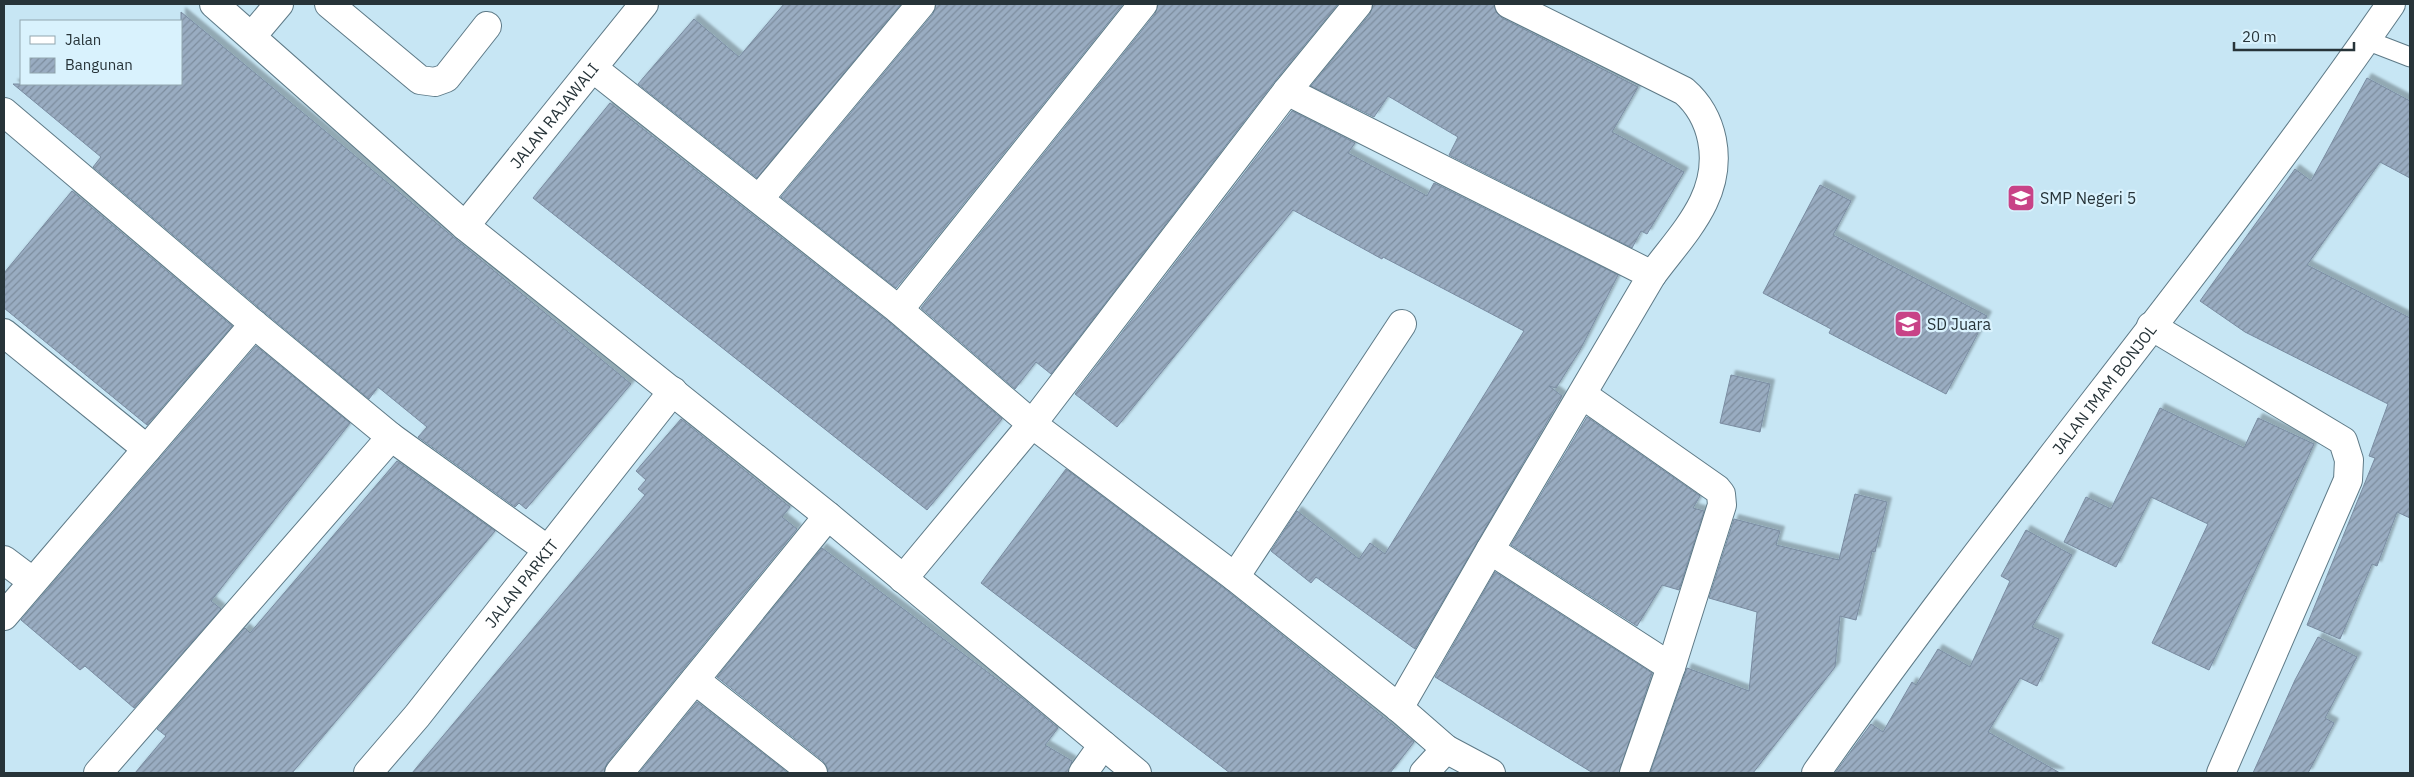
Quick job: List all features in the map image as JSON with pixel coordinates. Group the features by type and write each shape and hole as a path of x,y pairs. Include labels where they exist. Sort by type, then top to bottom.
{"street":[{"path":"214,4 465,226 828,516 1137,773"},
{"path":"252,36 279,4"},
{"path":"329,4 420,80 435,82 446,78 487,26"},
{"name":"JALAN RAJAWALI","path":"465,226 594,69 644,4"},
{"path":"759,199 921,4"},
{"path":"899,310 1143,4"},
{"path":"903,579 1032,424 1287,91 1358,4"},
{"path":"1399,708 1652,275 1702,209 1713,180 1715,156 1710,132 1695,100 1684,91 1547,12 1509,4"},
{"name":"JALAN IMAM BONJOL","path":"1816,773 1875,690 2289,147 2391,4"},
{"path":"594,69 899,310 1032,424 1235,577 1399,708 1446,749 1491,773"},
{"path":"1287,91 1652,275"},
{"path":"4,112 254,324 391,437 548,550"},
{"path":"4,616 254,324"},
{"path":"1235,577 1402,324"},
{"path":"2151,326 2343,440 2350,460 2348,480 2220,773"},
{"path":"4,333 147,449"},
{"name":"JALAN PARKIT","path":"368,773 417,716 673,391"},
{"path":"1583,395 1718,489 1721,494 1722,505 1671,667 1634,773"},
{"path":"98,773 391,437"},
{"path":"618,773 828,516"},
{"path":"1490,550 1671,667"},
{"path":"4,560 32,581"},
{"path":"695,680 813,773"},
{"path":"1082,773 1103,745"},
{"path":"1424,773 1446,749"}],"lane":[{"path":"2366,40 2410,58"}],"building":[{"path":"784,4 901,4 757,178 638,84 694,19 739,57"},
{"path":"936,4 1123,4 896,288 781,197 933,14"},
{"path":"1158,4 1338,4 1275,81 1051,374 1036,362 1015,389 921,308 1155,14"},
{"path":"1373,4 1494,4 1496,12 1502,18 1638,87 1612,132 1684,172 1647,234 1641,231 1632,248 1449,155 1458,137 1388,96 1374,117 1311,86 1370,14"},
{"path":"181,12 631,384 526,509 519,503 515,507 418,437 427,427 378,387 369,399 93,167 101,157 13,84 182,85"},
{"path":"2367,78 2410,101 2410,178 2380,162 2307,265 2410,318 2410,518 2397,512 2377,566 2372,564 2340,639 2307,625 2375,458 2369,456 2388,404 2245,332 2200,301 2295,169 2311,181"},
{"path":"610,103 889,322 1002,419 927,510 533,198"},
{"path":"1292,111 1355,143 1348,153 1427,196 1434,183 1618,275 1580,350 1556,388 1549,386 1562,396 1415,649 1316,577 1311,583 1271,551 1297,511 1359,559 1370,543 1385,554 1524,331 1383,257 1382,259 1293,210 1117,427 1075,394"},
{"path":"1820,185 1851,201 1833,235 1987,316 1946,394 1829,333 1831,329 1763,293"},
{"path":"72,191 232,326 147,425 4,308 4,273"},
{"path":"256,346 350,423 211,601 221,609 134,708 85,666 80,670 21,620"},
{"path":"1731,375 1770,384 1760,432 1720,423"},
{"path":"2160,408 2244,448 2258,418 2314,444 2209,670 2152,643 2208,524 2151,497 2116,567 2064,542 2086,497 2111,509"},
{"path":"1587,417 1700,496 1693,508 1704,511 1679,590 1662,585 1637,626 1511,545"},
{"path":"681,419 790,507 782,517 797,529 607,763 604,773 412,773 645,495 638,489 646,480 636,471"},
{"path":"397,461 495,531 353,701 292,773 135,773 166,736 157,729 245,628 250,633"},
{"path":"1066,469 1225,589 1414,742 1390,773 1230,773 981,583"},
{"path":"1855,494 1887,502 1875,552 1872,551 1856,620 1840,616 1835,667 1753,773 1650,773 1687,668 1749,691 1757,612 1709,598 1734,519 1780,531 1776,545 1839,560"},
{"path":"2026,530 2072,555 2032,627 2059,639 2037,686 2020,678 1988,732 2060,773 1835,773 1871,724 1883,732 1912,682 1916,685 1938,649 1970,667 2010,581 2001,576"},
{"path":"822,548 1022,698 1058,728 1045,745 1072,761 1068,773 828,773 823,761 717,677"},
{"path":"1495,572 1652,673 1619,773 1593,773 1435,677"},
{"path":"2318,637 2357,657 2325,718 2334,723 2308,773 2253,773 2295,680"},
{"path":"697,702 788,773 639,773"}],"place":[{"name":"SMP Negeri 5","path":"2021,198"},
{"name":"SD Juara","path":"1908,324"}]}
